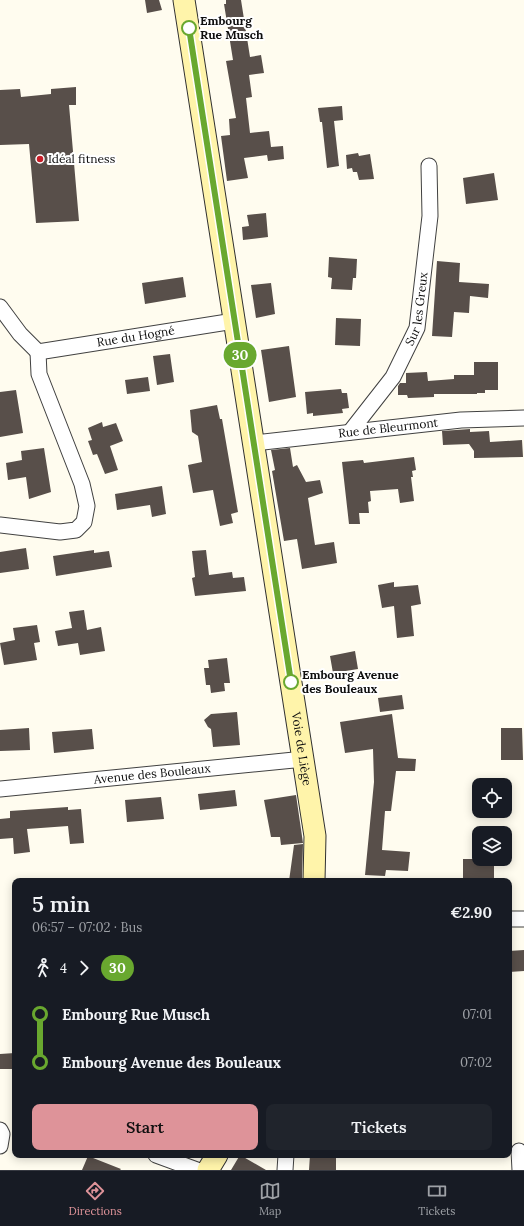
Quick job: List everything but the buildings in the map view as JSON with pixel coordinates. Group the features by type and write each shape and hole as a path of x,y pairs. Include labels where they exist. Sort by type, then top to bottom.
{"street":[{"name":"Voie de Liège","path":"184,0 304,759 315,836 314,878"},
{"name":"Sur les Greux","path":"350,432 393,377 417,328 430,216 429,166"},
{"path":"0,307 20,334 38,352 39,374 82,484 87,506 84,522 76,530 60,532 0,525"},
{"name":"Rue du Hogné","path":"38,352 234,320"},
{"name":"Rue de Bleurmont","path":"254,443 461,420 524,418"},
{"name":"Avenue des Bouleaux","path":"0,789 304,759"},
{"path":"512,919 524,919"},
{"path":"517,1151 520,1170"},
{"path":"164,1158 197,1170"},
{"path":"208,1170 215,1158"},
{"path":"285,1170 286,1158"}],"bus line":[{"name":"30","path":"189,28 291,682"}],"place":[{"name":"Embourg Rue Musch","path":"189,28"},
{"name":"Idéal fitness","path":"40,159"},
{"name":"Embourg Avenue des Bouleaux","path":"291,682"}]}
